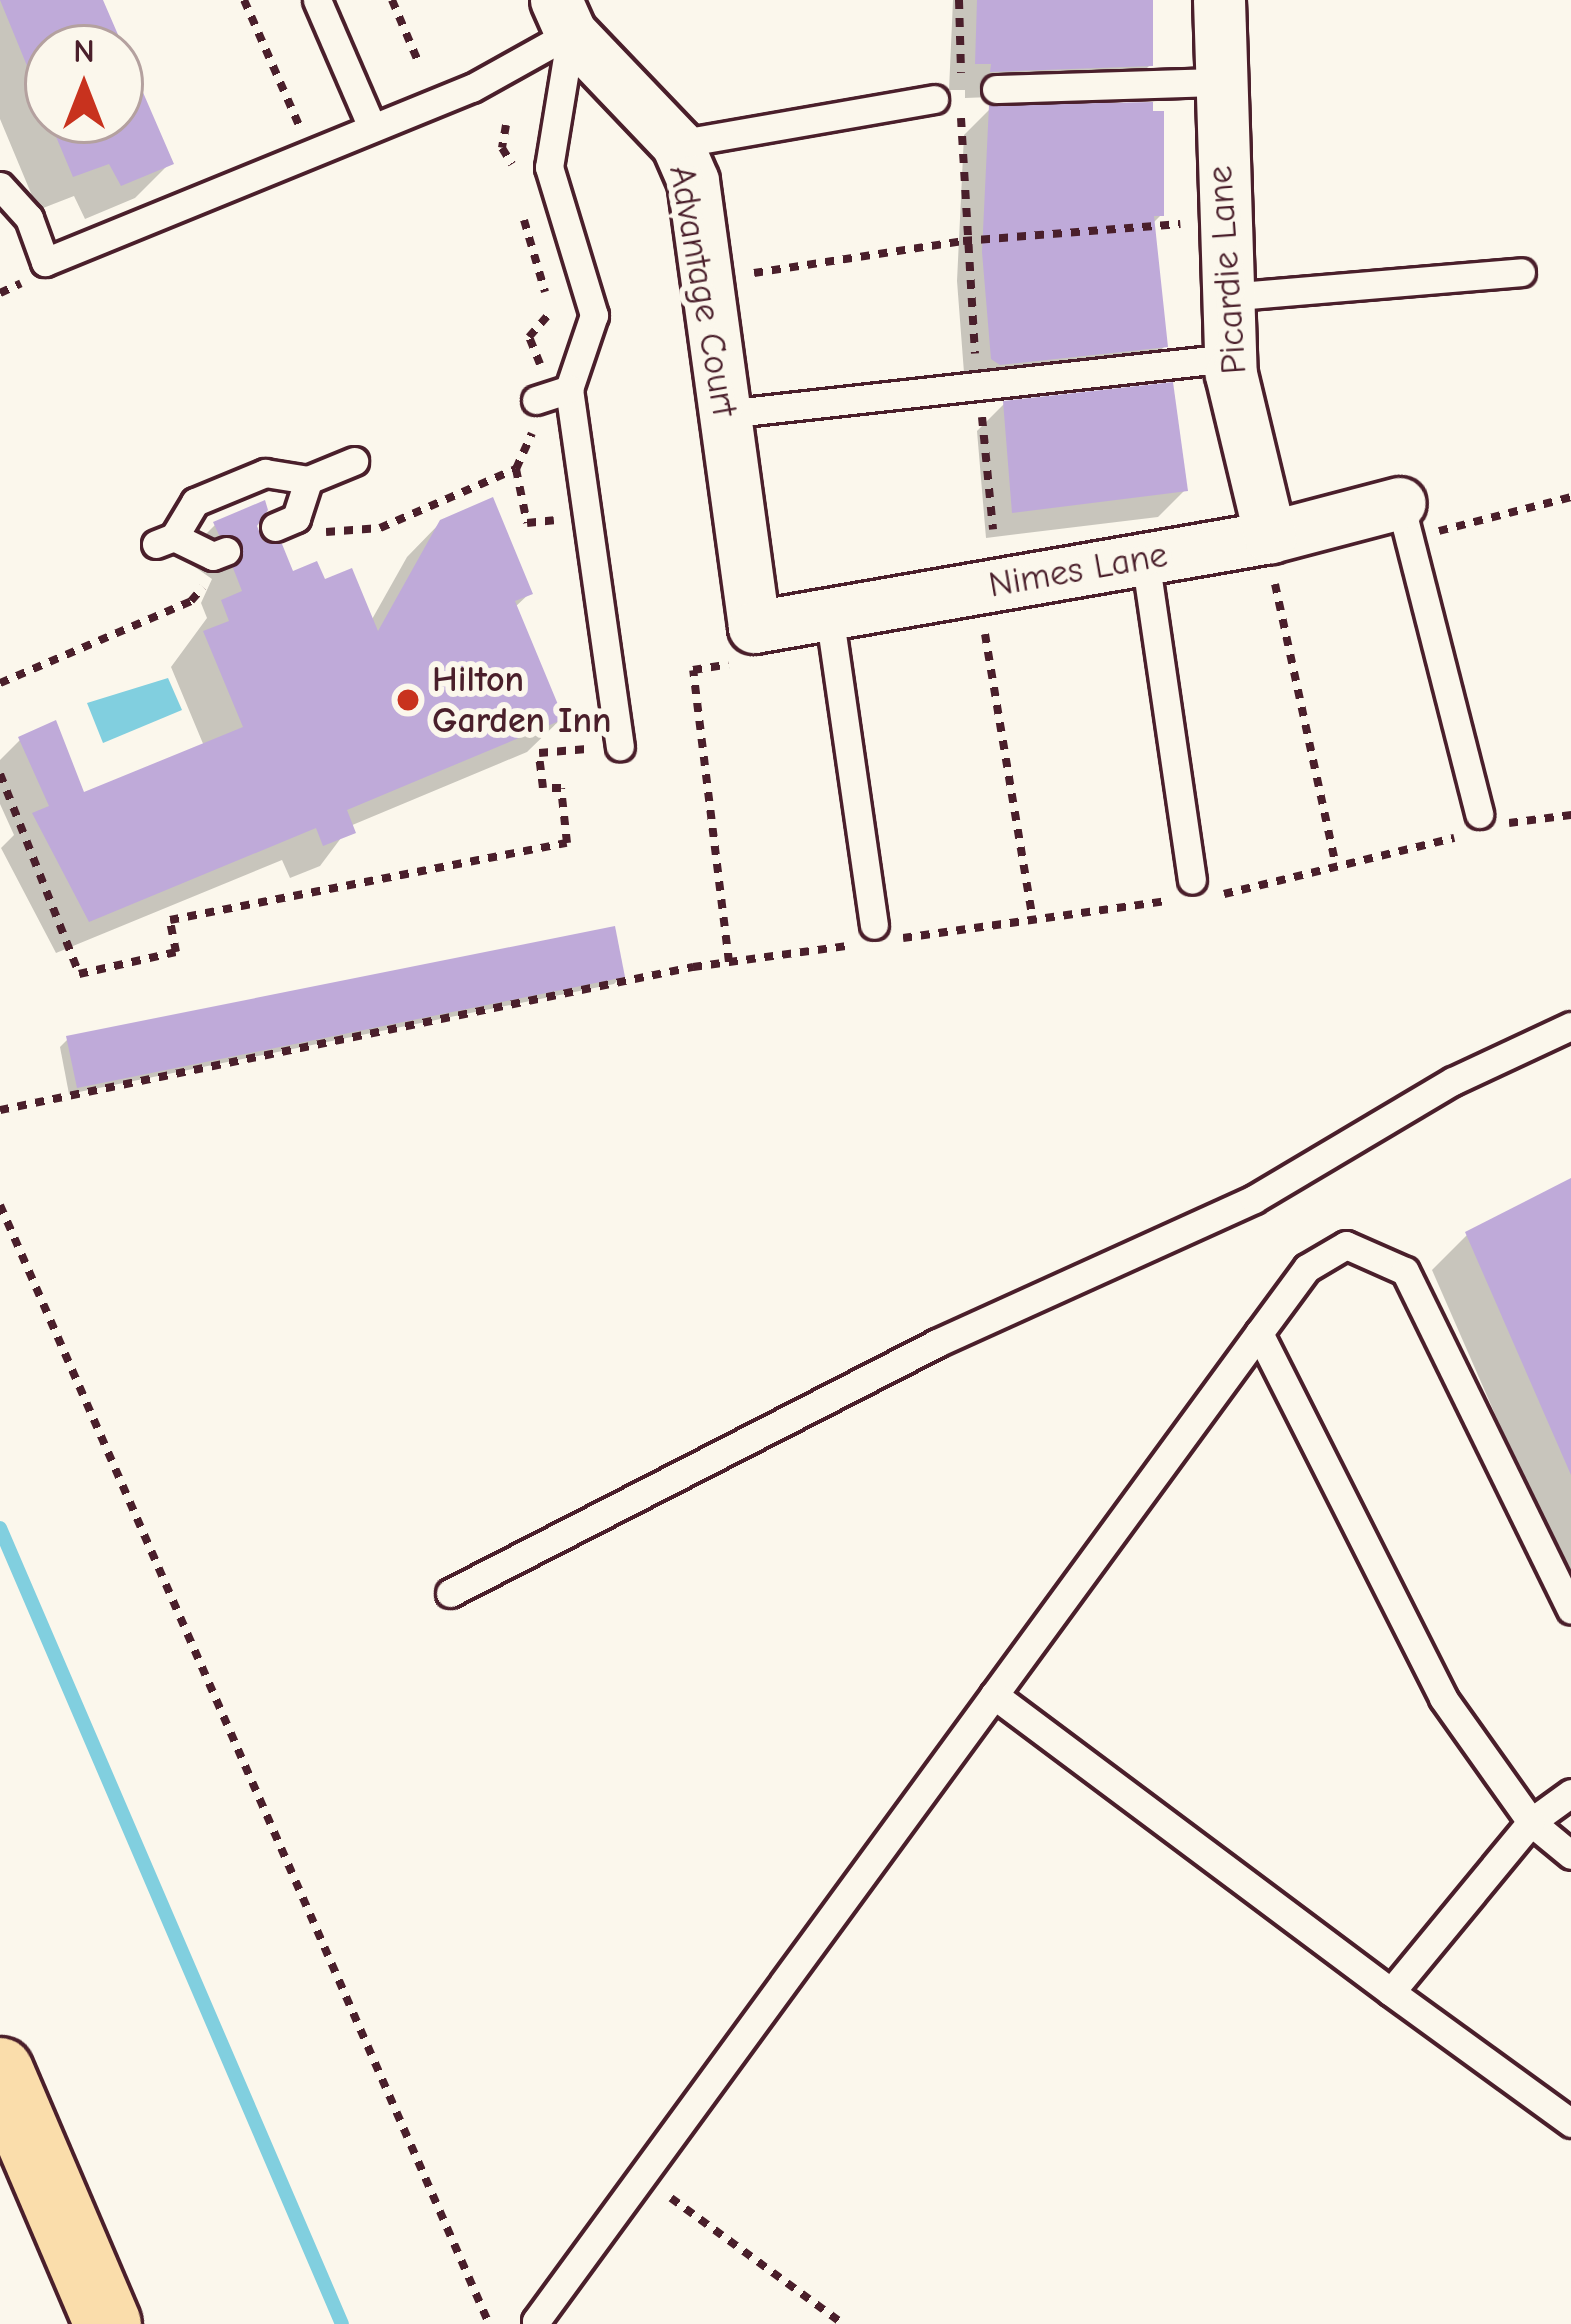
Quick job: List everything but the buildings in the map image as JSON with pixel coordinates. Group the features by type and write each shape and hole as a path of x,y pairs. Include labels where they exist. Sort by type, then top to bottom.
{"highway":[{"path":"0,2071 108,2324"}],"street":[{"name":"Picardie Lane","path":"1219,0 1229,358 1276,566"},
{"name":"Advantage Court","path":"563,17 677,144 693,181 724,414 744,645"},
{"name":"Nimes Lane","path":"744,645 830,613 1145,558 1276,566 1404,521"}],"lane":[{"path":"317,0 372,127"},
{"path":"0,186 29,218 44,262 472,88 563,17"},
{"path":"563,17 549,166 594,315 569,389 620,746"},
{"path":"996,89 1218,82"},
{"path":"677,144 948,93"},
{"path":"1226,297 1521,272"},
{"path":"724,414 1229,358"},
{"path":"536,400 569,389"},
{"path":"226,551 213,556 165,540 196,502 265,472 308,480 354,460"},
{"path":"275,527 296,518 308,480"},
{"path":"1404,521 1477,826"},
{"path":"1145,558 1194,892"},
{"path":"830,613 879,936"},
{"path":"450,1593 937,1343 1253,1199 1453,1081 1571,1026"},
{"path":"537,2324 1306,1268 1346,1245 1405,1271 1571,1610"},
{"path":"1259,1333 1443,1699 1531,1822 1571,1855"},
{"path":"994,1695 1571,2122"},
{"path":"1391,1992 1531,1822 1571,1792"}],"path":[{"path":"244,0 301,130"},
{"path":"392,0 417,59"},
{"path":"948,93 959,0"},
{"path":"962,110 963,241 993,529"},
{"path":"506,125 502,148 518,186"},
{"path":"521,205 554,317 529,337 540,364 536,400"},
{"path":"746,274 963,241 1180,224"},
{"path":"0,293 18,285"},
{"path":"516,469 527,523 558,520 561,543"},
{"path":"1404,521 1571,497"},
{"path":"1276,566 1334,858"},
{"path":"962,630 986,626 1033,920"},
{"path":"729,962 693,670 744,645"},
{"path":"0,774 79,974 176,952 170,920 567,843 561,788 543,788 539,753 590,748 586,726"},
{"path":"0,1110 729,962 879,936 1033,920 1194,892 1477,826 1571,815"},
{"path":"0,1205 489,2324"},
{"path":"671,2198 843,2324"}],"water":[{"path":"168,678 182,710 103,743 87,703"}],"waterway":[{"path":"0,1528 342,2324"}],"place":[{"name":"Hilton Garden Inn","path":"408,700"}]}
